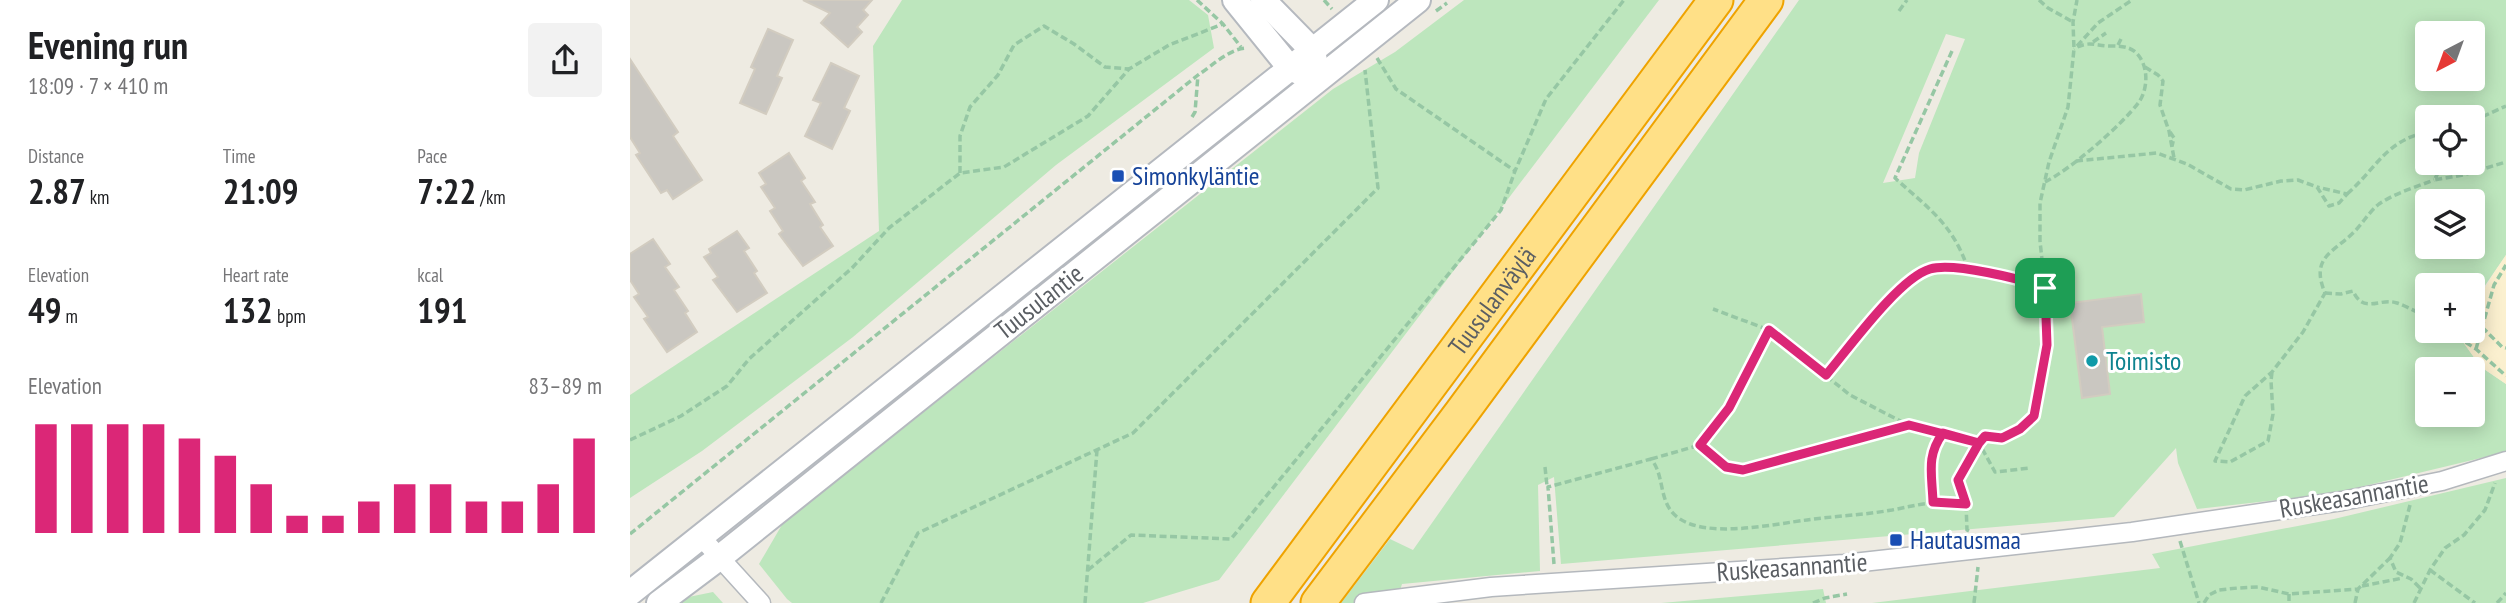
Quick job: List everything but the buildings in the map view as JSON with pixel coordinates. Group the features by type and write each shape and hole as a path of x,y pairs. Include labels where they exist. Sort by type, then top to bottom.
{"highway":[{"name":"Tuusulanväylä","path":"1268,603 1716,0"},
{"name":"Tuusulanväylä","path":"1318,603 1766,0"}],"main road":[{"path":"1236,0 1290,68 1319,80"},
{"path":"1263,0 1313,51 1319,80"},
{"name":"Tuusulantie","path":"630,593 1376,0"},
{"name":"Tuusulantie","path":"659,603 1418,0"}],"street":[{"name":"Ruskeasannantie","path":"1364,603 1406,596 1555,583 1844,564 2174,526 2342,501 2442,481 2505,461"},
{"path":"701,537 761,603"}],"path":[{"path":"1197,0 1223,24 1241,48"},
{"path":"1088,570 1131,535 1231,539 1502,210 1515,171 1546,99 1624,0"},
{"path":"1899,11 1907,0"},
{"path":"2039,0 2073,22"},
{"path":"1974,603 1978,567 1975,535 1966,530 1966,504 1958,480 1985,436 2002,438 2020,429 2034,416 2047,345 2040,203 2049,162 2068,107 2074,49 2073,22 2077,0"},
{"path":"2074,49 2098,23 2132,0"},
{"path":"630,440 681,416 727,386 749,359 852,268 889,228 960,173 1004,167 1088,116 1129,69 1169,45 1223,24"},
{"path":"960,173 960,136 970,107 998,75 1014,45 1044,26 1105,67 1129,69"},
{"path":"2093,43 2106,33"},
{"path":"630,534 1198,75 1241,48 1254,48 1265,38"},
{"path":"2118,45 2122,39"},
{"path":"2074,49 2081,44 2093,43 2131,48 2145,67 2158,75 2163,81 2160,105 2174,138 2174,159"},
{"path":"1362,46 1376,56 1396,89 1515,171"},
{"path":"881,603 918,533 1133,433 1378,188 1362,46"},
{"path":"1952,51 1895,178 1945,225 1957,241 1968,269"},
{"path":"2045,182 2076,161 2139,102 2146,84 2145,67"},
{"path":"1190,120 1195,112 1198,75"},
{"path":"2485,116 2506,106"},
{"path":"2317,187 2329,206 2339,204 2393,145 2415,134"},
{"path":"2076,161 2157,153 2205,173 2231,189 2244,190 2291,179 2347,194"},
{"path":"2325,293 2319,278 2320,269 2336,245 2353,233 2379,204 2434,180 2463,175 2506,162"},
{"path":"2434,180 2437,175"},
{"path":"2485,316 2494,285 2506,265"},
{"path":"1826,375 1899,290 1913,278 1933,268 1954,266 2045,288"},
{"path":"2325,293 2341,294 2353,290 2357,298 2366,304 2396,302 2415,312"},
{"path":"2272,372 2270,381 2273,414 2268,441 2230,462 2215,461 2245,396 2272,372 2303,332 2325,293"},
{"path":"1713,309 1769,330 1838,386 1865,404 1909,425 1979,443 1995,472 2030,468"},
{"path":"1548,487 1700,445 1729,408 1769,330"},
{"path":"2485,330 2501,347 2506,348"},
{"path":"2467,343 2506,376"},
{"path":"2476,349 2478,343"},
{"path":"1700,445 1726,467 1743,470 1909,425"},
{"path":"1933,502 1931,457 1934,445 1943,433"},
{"path":"1085,603 1097,450"},
{"path":"1651,459 1658,469 1668,507 1681,520 1699,527 1760,528 1810,519 1894,510 1933,502 1966,504"},
{"path":"2414,603 2430,570 2445,548 2464,536 2485,510 2505,461"},
{"path":"1545,467 1555,583"},
{"path":"2355,603 2359,587 2390,558 2400,543 2414,486"},
{"path":"2174,526 2202,603 2209,595 2219,590 2238,587 2258,587 2289,594 2359,587 2405,577"},
{"path":"2390,558 2396,572 2411,579 2421,589"},
{"path":"2430,570 2475,603"},
{"path":"2497,603 2506,593"},
{"path":"1813,603 1847,594"},
{"path":"2289,594 2289,603"}],"green space":[{"path":"902,0 1189,0 1208,15 1214,48 1056,165 853,337 702,451 630,498 630,395 879,231 873,46"},
{"path":"1464,0 1659,0 1219,580 1143,603 792,603 787,599 759,564 783,523 1333,89 1395,52"},
{"path":"1799,0 2506,0 2506,255 2485,286 2485,273 2415,273 2415,343 2464,343 2474,357 2415,357 2415,427 2485,427 2485,370 2506,384 2506,452 2331,494 2197,509 2178,463 2176,448 2114,517 1561,564 1554,477 1538,485 1540,571 1402,584 1396,603 1341,603 1390,539 1413,550","holes":["1946,34 1965,39 1919,153 1915,178 1883,183"]},
{"path":"2506,478 2506,603 1872,603 2160,568 2152,554 2334,519"},
{"path":"1823,589 1826,603 1661,603"},
{"path":"713,592 723,603 670,603 674,600"}],"sand":[{"path":"2506,255 2506,384 2485,370 2485,357 2474,357 2464,343 2485,343 2485,289"}],"place":[{"name":"Simonkyläntie","path":"1118,176"},
{"name":"Toimisto","path":"2092,361"},
{"name":"Hautausmaa","path":"1896,540"}],"route":[{"path":"2045,288 1954,266 1925,271 1899,290 1826,375 1769,330 1729,408 1700,445 1726,467 1743,470 1909,425 1943,433 1979,443 1958,480 1966,504 1933,502 1931,457 1934,445 1943,433 1979,443 1985,436 2002,438 2020,429 2034,416 2047,345 2045,288"}]}
